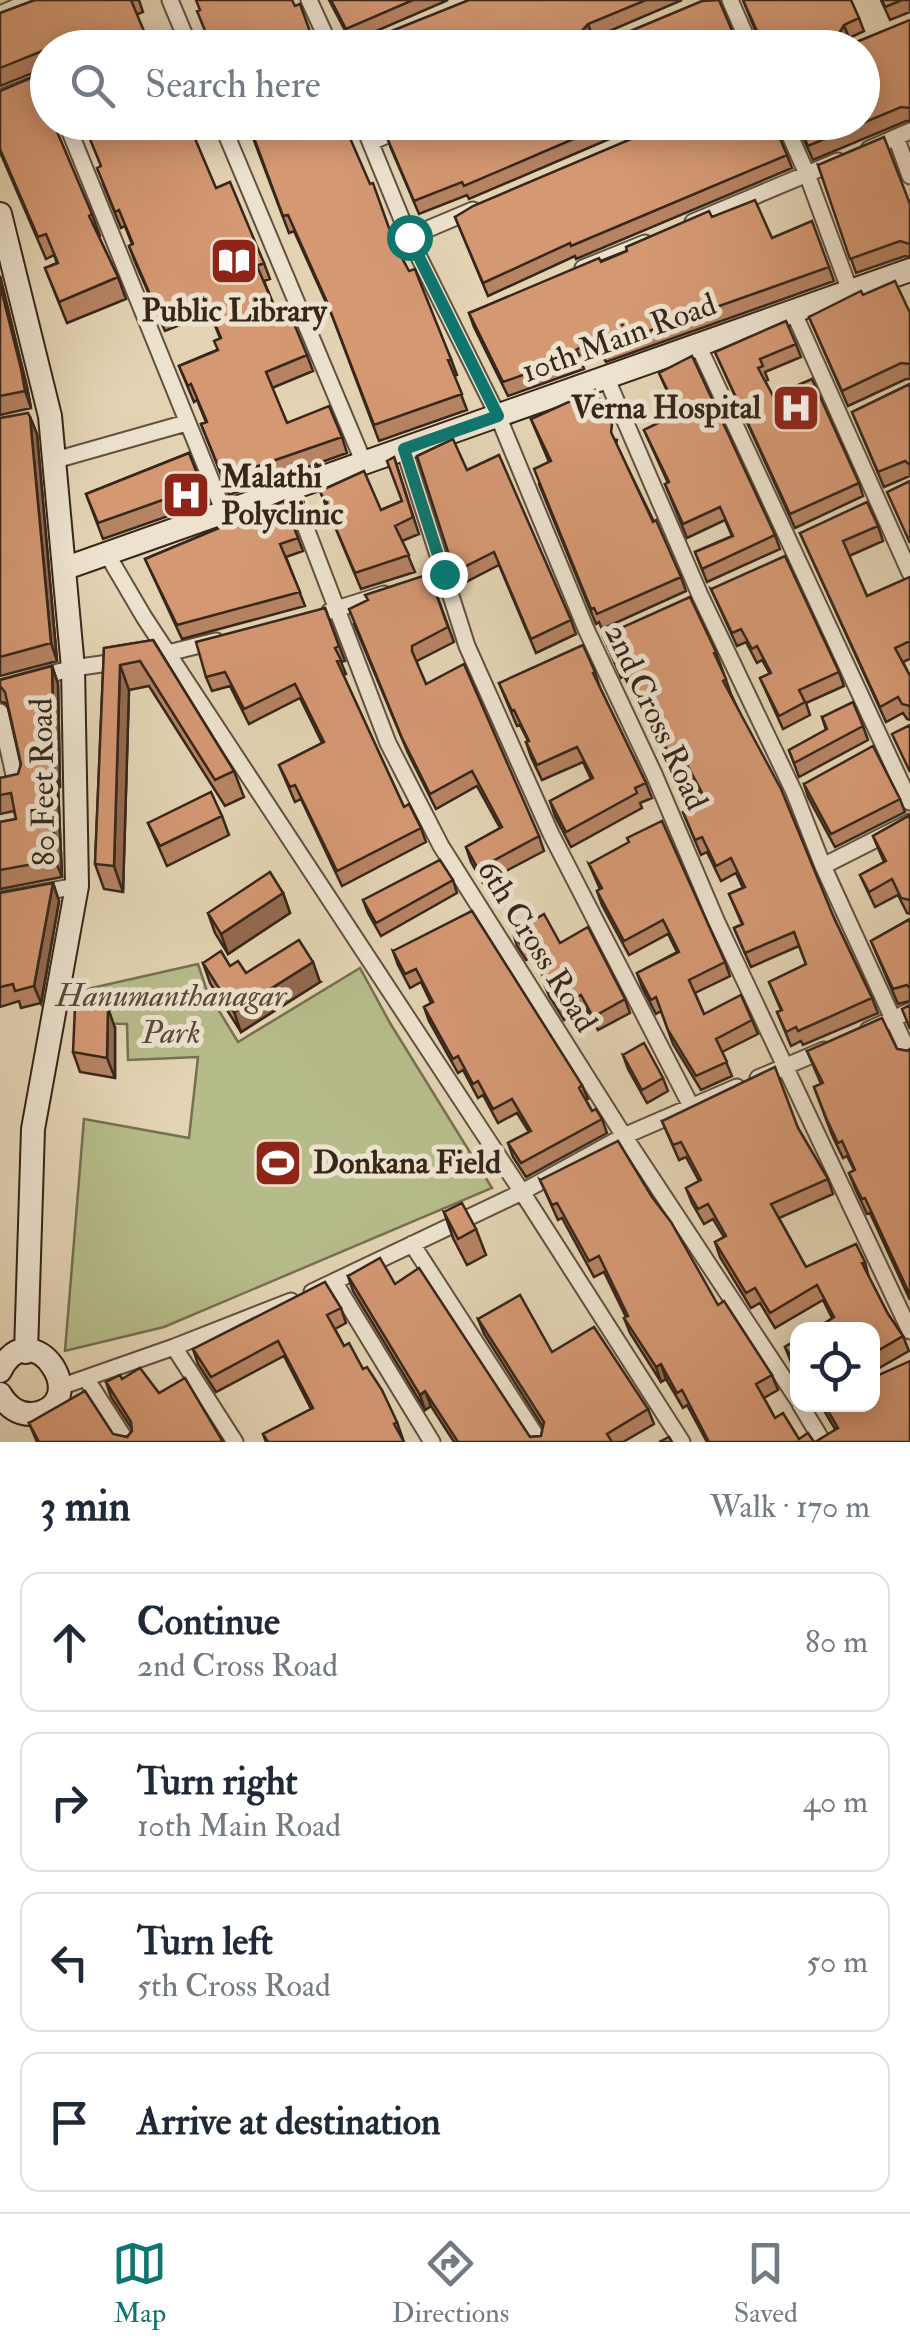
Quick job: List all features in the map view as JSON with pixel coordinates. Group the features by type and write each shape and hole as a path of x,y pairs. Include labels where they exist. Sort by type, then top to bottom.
{"main road":[{"name":"80 Feet Road","path":"2,222 52,461 66,568 73,668 77,886 34,1129 26,1352"},
{"name":"10th Main Road","path":"66,568 910,270"},
{"path":"0,1371 11,1356 41,1354 56,1367 60,1387 42,1411 22,1413 2,1404"}],"street":[{"path":"0,14 32,0"},
{"path":"170,0 182,30"},
{"path":"310,0 322,30"},
{"path":"716,1 728,0 742,30"},
{"path":"0,98 30,87"},
{"path":"682,227 903,134 910,176"},
{"path":"73,140 224,512"},
{"path":"229,140 364,463"},
{"path":"370,142 375,140"},
{"path":"792,140 850,291"},
{"name":"2nd Cross Road","path":"370,142 409,237 498,416 716,920 910,1330"},
{"path":"409,237 481,207"},
{"path":"575,272 664,234"},
{"path":"793,311 910,573"},
{"path":"450,324 468,317"},
{"path":"698,345 910,802"},
{"path":"606,377 700,595 802,788 823,866 910,1056"},
{"path":"841,422 858,414"},
{"path":"52,461 186,423"},
{"path":"404,449 467,646 551,834 691,1106"},
{"name":"6th Cross Road","path":"290,489 388,743 441,846 624,1136 790,1388"},
{"path":"860,510 894,494"},
{"path":"780,561 808,534"},
{"path":"106,554 682,1442"},
{"path":"426,580 444,574"},
{"path":"318,614 408,586"},
{"path":"682,604 716,588"},
{"path":"576,652 612,636"},
{"path":"0,688 73,668 168,654 224,639"},
{"path":"488,693 506,685"},
{"path":"0,712 16,784 0,788"},
{"path":"823,866 910,822"},
{"path":"0,900 77,886"},
{"path":"861,952 877,943"},
{"path":"858,1035 910,1012"},
{"path":"60,1387 87,1380 335,1283 522,1192 624,1136 840,1043"},
{"path":"412,1244 540,1442"},
{"path":"335,1283 432,1442"},
{"path":"174,1347 235,1442"},
{"path":"87,1380 127,1442"},
{"name":"6th Cross Road","path":"805,1412 823,1442"}],"green space":[{"name":"Donkana Field","path":"198,964 207,991 238,1042 360,968 492,1188 164,1327 65,1351 84,1119 189,1138 198,1057 128,1060 127,1024 81,1023 87,989"}],"building":[{"path":"35,0 131,0 144,30 30,30 30,56 0,68 0,13"},
{"path":"196,0 292,0 295,6 300,4 309,30 205,30 197,11 200,10"},
{"path":"331,0 413,0 346,29"},
{"path":"469,0 646,0 588,24 583,30 394,30"},
{"path":"719,0 732,30 633,30 702,1"},
{"path":"743,0 851,0 859,18 841,30 757,30"},
{"path":"882,0 902,0 885,7"},
{"path":"910,20 910,108 901,107 880,116 880,32"},
{"path":"30,78 30,140 61,140 92,214 89,216 118,277 59,302 45,268 58,263 46,234 38,237 0,149 0,91"},
{"path":"884,137 910,204 910,244 900,241 850,259 818,165"},
{"path":"90,140 196,140 216,188 230,182 264,263 257,266 277,313 288,309 307,355 266,372 287,423 329,406 342,437 223,478 201,424 207,422 179,366 218,350 214,341 221,338 204,297 159,315 129,246 133,244 119,210 115,212 97,168 101,166"},
{"path":"255,140 351,140 370,184 373,183 395,245 409,271 415,269 462,394 374,425 327,302 288,215 283,216"},
{"path":"388,140 571,140 464,186 462,182 414,201"},
{"path":"629,140 781,140 787,155 571,246 570,243 483,283 455,217"},
{"path":"755,200 772,238 812,221 829,267 601,348 596,339 576,350 579,355 503,382 469,313 599,258 601,262 627,251 626,247 709,211 712,217"},
{"path":"895,281 910,313 910,364 901,363 842,391 809,317 861,291 863,295"},
{"path":"0,285 25,391 0,396"},
{"path":"786,321 796,344 760,359 763,366 758,368 773,396 812,379 859,483 790,514 715,352"},
{"path":"692,356 775,535 702,569 695,552 733,536 720,507 683,524 665,484 669,482 644,430 679,413 659,373"},
{"path":"910,384 910,465 905,461 878,472 852,412"},
{"path":"595,390 612,425 611,432 681,577 597,614 591,609 534,469 551,461 531,419"},
{"path":"28,413 51,643 0,657 0,418"},
{"path":"453,439 467,470 499,455 571,620 531,639 494,552 458,570 448,552 417,456"},
{"path":"189,453 202,486 98,523 86,494"},
{"path":"394,457 413,517 395,526 409,555 355,573 320,491 364,471 381,510 402,501 387,461"},
{"path":"910,481 910,543 887,492"},
{"path":"284,501 298,538 280,544 300,592 177,625 145,559"},
{"path":"867,502 878,526 843,541 867,596 910,577 910,641 895,648 910,676 910,706 902,704 898,697 880,707 800,533"},
{"path":"785,556 839,672 799,690 805,702 779,716 760,678 771,673 757,646 752,649 741,629 732,633 711,589"},
{"path":"429,574 448,627 412,646 412,651 426,684 464,664 539,836 478,869 466,847 502,827 472,771 430,794 402,738 349,609 368,600 365,595"},
{"path":"690,597 716,652 726,679 723,681 781,789 872,998 798,1031 796,1027 786,1032 777,1012 782,1010 769,982 806,964 794,932 745,953 734,928 743,924 729,894 745,887 731,858 716,866 702,837 695,840 683,812 706,800 687,765 677,770 638,691 616,663 603,636"},
{"path":"325,608 339,646 335,648 341,660 337,661 404,807 409,804 421,828 337,871 295,785 290,787 279,765 324,742 295,684 244,709 225,672 206,677 196,642"},
{"path":"153,640 234,771 215,780 140,661 120,665 114,866 95,864 104,648"},
{"path":"583,645 646,783 635,788 637,793 566,832 550,801 593,778 577,747 537,765 499,683"},
{"path":"52,666 55,860 0,870 0,822 16,819 11,793 0,795 0,778 18,774 21,764 0,680"},
{"path":"853,702 863,726 794,763 789,750 827,729 822,717"},
{"path":"910,725 910,772 892,734"},
{"path":"873,746 900,799 831,834 804,784"},
{"path":"211,792 222,816 160,846 148,823"},
{"path":"910,815 910,900 901,898 892,879 869,892 860,875 886,861 873,836"},
{"path":"662,821 725,962 689,980 704,1014 741,995 752,1020 716,1039 727,1062 696,1076 668,1030 656,997 651,1000 637,973 679,952 663,920 624,941 597,891 602,888 589,864 629,842 627,838"},
{"path":"440,860 453,880 376,923 363,900"},
{"path":"270,872 283,893 221,934 208,913"},
{"path":"53,883 34,986 15,991 13,984 0,987 0,893"},
{"path":"472,911 582,1085 579,1088 592,1111 596,1109 602,1119 521,1163 508,1143 531,1131 512,1099 493,1109 458,1056 453,1059 424,1007 433,1002 416,969 405,974 393,951"},
{"path":"544,914 560,943 588,927 625,999 593,1017 581,995 559,1006 544,983 548,981 528,944 522,947 513,933"},
{"path":"910,919 910,988 907,985 893,989 871,941"},
{"path":"299,940 313,962 234,1012 203,963 221,951 230,966 238,961 246,973"},
{"path":"910,1005 910,1029 902,1009"},
{"path":"75,1007 108,1008 107,1058 73,1052"},
{"path":"882,1018 897,1049 910,1049 910,1295 865,1198 862,1199 849,1173 855,1170 827,1120 814,1087 823,1083 807,1051"},
{"path":"644,1043 663,1078 642,1090 623,1055"},
{"path":"775,1067 798,1128 828,1179 771,1204 806,1267 856,1244 888,1314 903,1336 880,1349 880,1322 826,1322 834,1317 817,1285 770,1313 755,1288 746,1293 715,1242 726,1236 708,1204 698,1209 686,1188 701,1180 681,1142 673,1145 662,1121"},
{"path":"618,1141 671,1222 718,1305 724,1301 772,1375 756,1384 775,1418 783,1413 799,1439 808,1433 814,1442 709,1442 682,1390 677,1393 661,1364 656,1367 624,1318 628,1316 599,1256 589,1261 540,1180"},
{"path":"462,1203 476,1229 458,1239 444,1212"},
{"path":"380,1258 395,1284 419,1268 530,1437 541,1436 544,1422 478,1319 520,1295 552,1352 594,1327 648,1409 607,1434 612,1442 458,1442 425,1391 420,1395 348,1276"},
{"path":"325,1282 341,1308 327,1315 344,1346 349,1343 363,1369 367,1367 382,1390 404,1442 268,1442 263,1434 313,1408 278,1341 211,1377 193,1349"},
{"path":"910,1361 910,1442 815,1442 838,1428 829,1412 880,1412 880,1374"},
{"path":"140,1368 159,1393 185,1378 223,1442 39,1442 29,1423 85,1391 113,1434 127,1437 132,1431 131,1422 106,1382 120,1375 122,1379"}],"place":[{"name":"Public Library","path":"234,261"},
{"name":"Verna Hospital","path":"796,408"},
{"name":"Malathi Polyclinic","path":"186,495"},
{"name":"Donkana Field","path":"278,1163"}],"route":[{"path":"409,237 498,416 404,449 444,574"}],"park label":[{"name":"Hanumanthanagar Park","path":"171,1014"}]}
